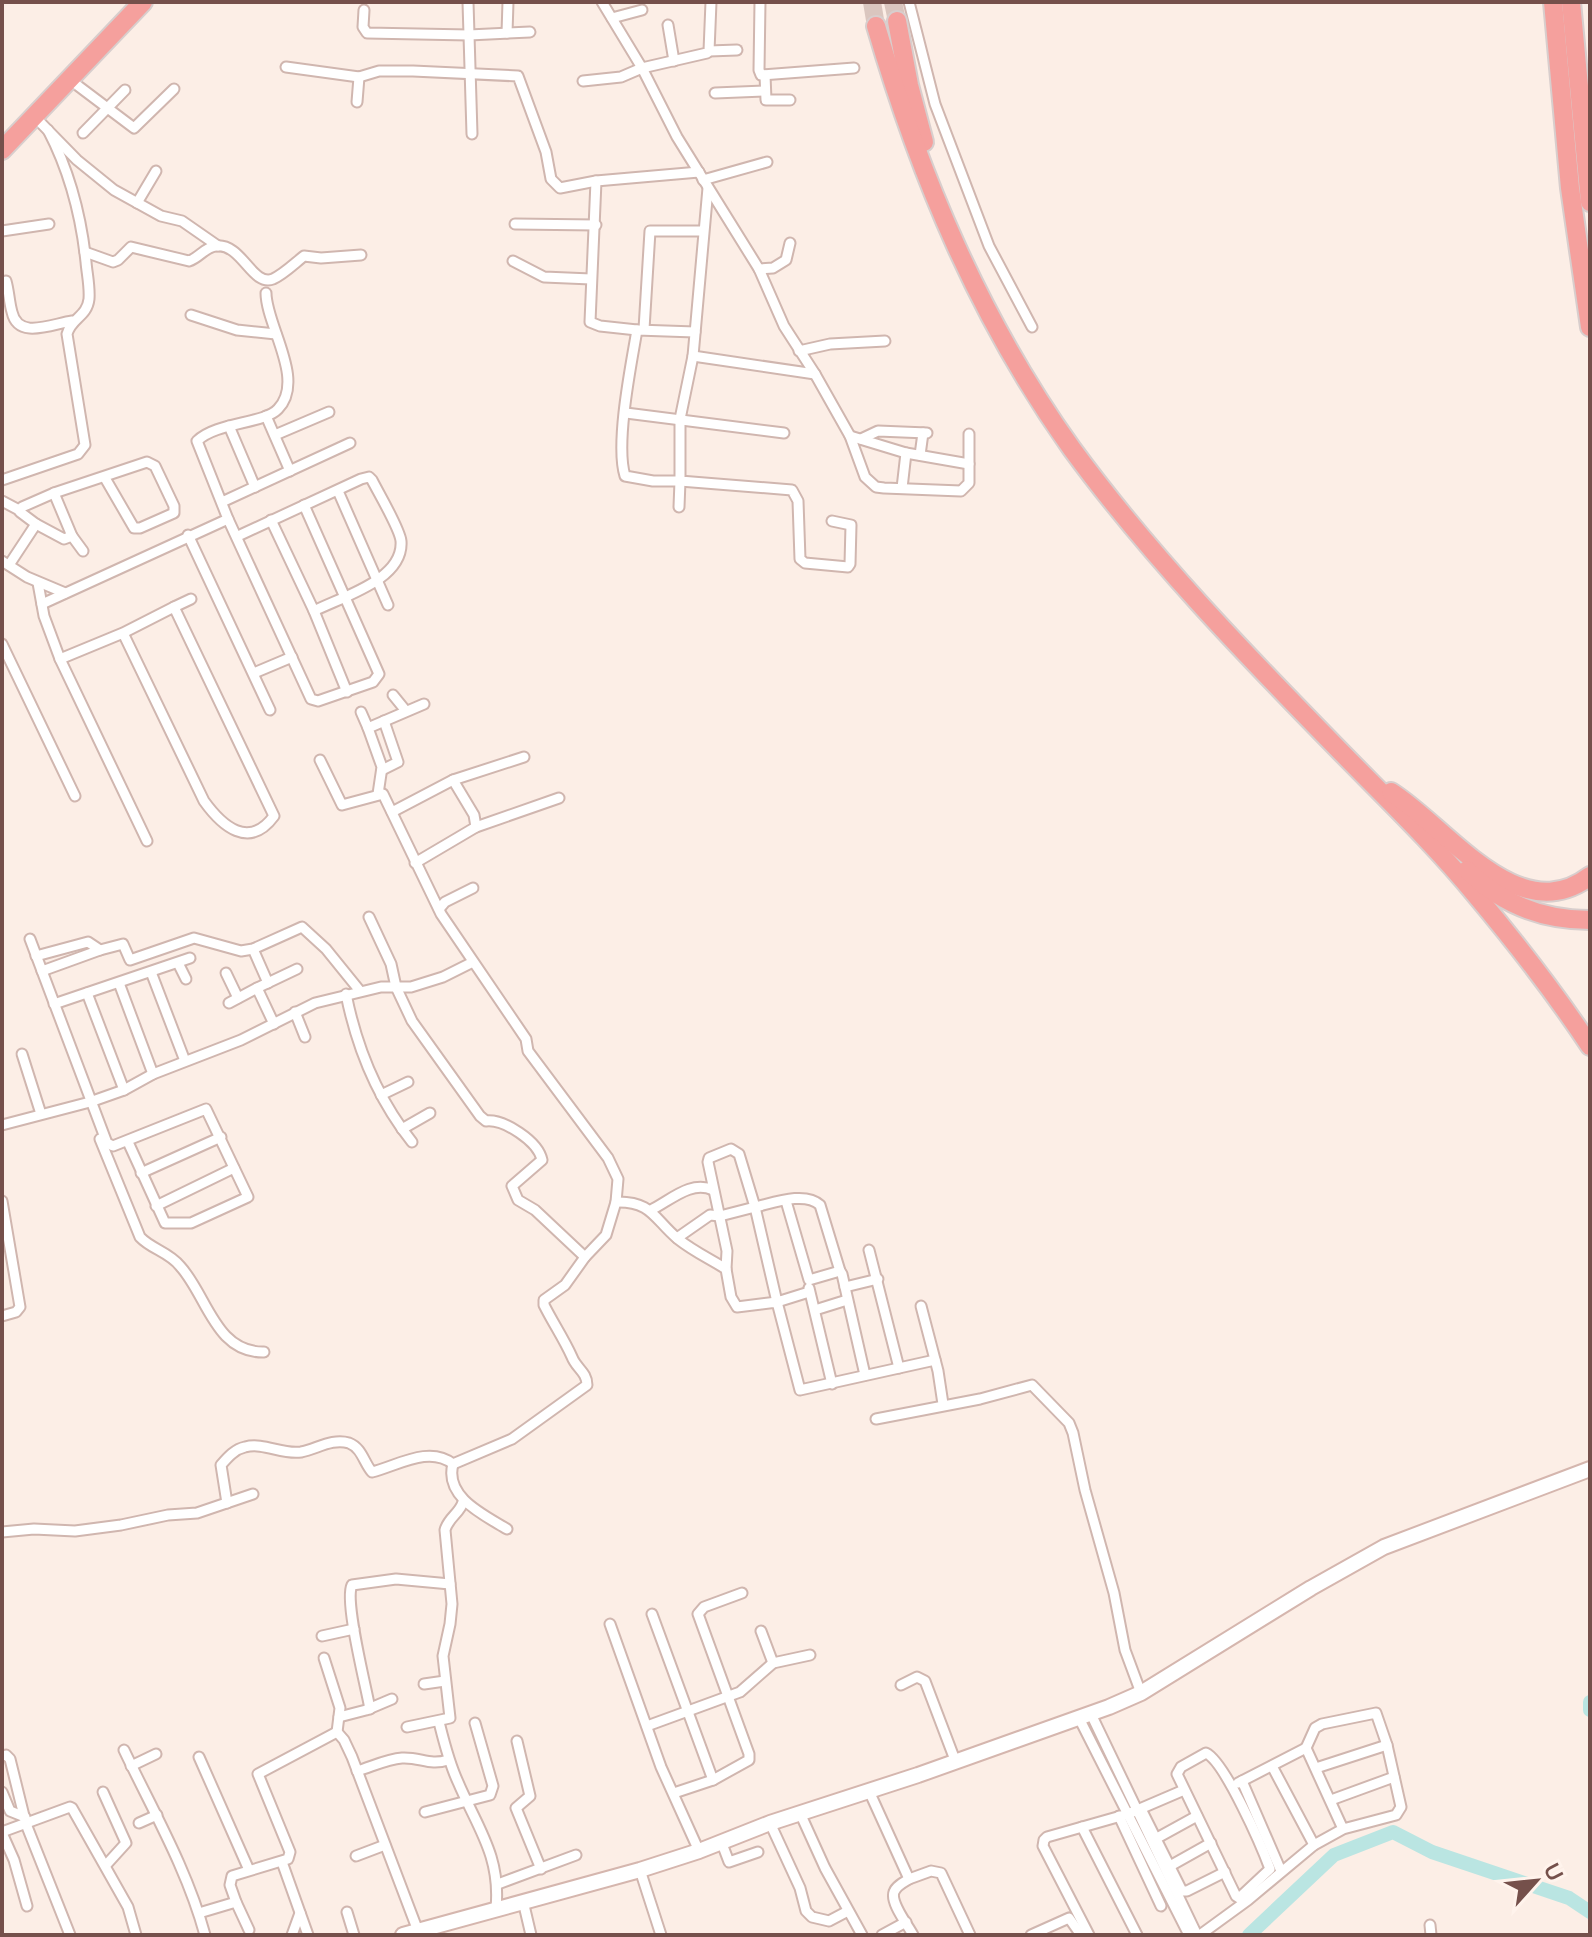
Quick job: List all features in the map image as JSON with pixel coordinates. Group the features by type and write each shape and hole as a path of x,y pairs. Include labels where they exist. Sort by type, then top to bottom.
{"highway":[{"path":"5,141 34,116 143,2"},
{"path":"1553,2 1556,64 1570,188 1590,327"},
{"path":"1571,2 1590,202"},
{"path":"897,21 926,150 974,271 1048,401 1106,481 1170,559 1283,682 1470,874 1495,894 1522,909 1547,917 1590,920"},
{"path":"876,26 922,169 973,286 1006,346 1072,449 1134,527 1223,627 1475,893 1559,999 1590,1046"},
{"path":"1391,792 1486,868 1515,887 1549,893 1572,887 1590,876"},
{"path":"1475,893 1504,910 1540,924 1590,930"}],"street":[{"path":"468,2 472,134"},
{"path":"507,33 508,2"},
{"path":"602,2 642,68 669,124 759,269 784,326 850,436 870,483 884,488 961,491 969,483 969,434"},
{"path":"709,51 711,2"},
{"path":"760,2 759,70 765,75 854,68"},
{"path":"909,2 935,104 989,246 1032,327"},
{"path":"364,10 363,27 367,33 469,35 530,32"},
{"path":"612,18 642,10"},
{"path":"668,25 674,61"},
{"path":"583,81 621,77 642,68 709,51 737,50"},
{"path":"286,67 359,77 379,71 518,76 546,152 551,179 560,188 596,181 703,180 767,162"},
{"path":"765,75 768,101 790,100"},
{"path":"357,102 359,77"},
{"path":"69,79 134,128 174,89"},
{"path":"83,133 125,90"},
{"path":"715,93 765,91"},
{"path":"34,116 77,160 114,190 161,216 182,221 218,246 226,247 237,254 256,276 267,280 275,278 304,256 361,255"},
{"path":"6,281 14,321 20,328 72,321 81,317 89,300 85,252 69,176 48,130"},
{"path":"137,203 156,171"},
{"path":"679,507 680,419 693,356 703,231 703,180"},
{"path":"596,181 590,322 600,326 695,332"},
{"path":"2,231 49,224"},
{"path":"515,224 596,225"},
{"path":"703,231 650,231 641,329 623,439 625,476 653,481 792,490 798,501 800,559 805,563 848,567 851,525 832,521"},
{"path":"759,269 773,268 786,260 790,243"},
{"path":"85,252 113,262 131,247 141,247 189,261 218,246"},
{"path":"513,261 544,277 591,279"},
{"path":"266,293 266,305 283,350 286,384 278,410 229,426 197,441 228,519 313,701 373,682 379,674 304,505"},
{"path":"191,315 237,330 276,334"},
{"path":"2,480 78,454 84,447 67,334 72,321"},
{"path":"799,351 830,344 885,341"},
{"path":"693,356 815,374"},
{"path":"275,435 329,412"},
{"path":"626,413 784,433"},
{"path":"266,416 290,471"},
{"path":"229,426 255,487"},
{"path":"861,439 878,431 925,433 920,455"},
{"path":"850,436 906,453 969,464"},
{"path":"222,502 350,443"},
{"path":"902,488 906,453"},
{"path":"19,510 54,493 152,462 174,506 174,513 134,528 105,478"},
{"path":"238,536 369,477 400,536 396,561 378,582 314,611"},
{"path":"338,491 388,605"},
{"path":"54,493 72,536 83,551"},
{"path":"2,501 64,539 72,536"},
{"path":"42,604 228,519"},
{"path":"271,520 314,611 347,692"},
{"path":"36,524 5,563 38,583 65,593"},
{"path":"188,535 270,710"},
{"path":"38,583 60,659 147,841"},
{"path":"60,659 123,633 191,599"},
{"path":"123,633 204,801 233,830 243,834 254,832 274,816 174,607"},
{"path":"2,644 75,796"},
{"path":"254,673 292,657"},
{"path":"393,695 406,711"},
{"path":"368,728 424,704"},
{"path":"361,712 382,770 378,794"},
{"path":"382,770 398,762 384,721"},
{"path":"392,812 453,780 524,757"},
{"path":"320,760 342,805 383,794 439,909 526,1039 526,1048 547,1080 617,1172 616,1202 606,1235 565,1285 544,1300 573,1360 586,1377 587,1385 512,1439 453,1464"},
{"path":"453,780 474,815 476,827"},
{"path":"415,863 476,827 559,798"},
{"path":"439,909 445,902 473,888"},
{"path":"369,917 391,964 396,987 421,1035 480,1116 486,1121 501,1121 540,1151 542,1160 514,1182 513,1193 585,1257"},
{"path":"130,960 194,938 241,951 253,949 299,928 307,929 360,991"},
{"path":"30,939 87,1103 140,1237 146,1244 166,1252 184,1269 228,1338 243,1350 264,1352"},
{"path":"36,956 85,942 100,950"},
{"path":"42,971 123,944 136,976"},
{"path":"253,949 268,983"},
{"path":"54,1004 190,958"},
{"path":"2,1125 124,1090 153,1074 274,1024 295,1012 346,994 411,987 443,977 473,962"},
{"path":"178,963 186,979"},
{"path":"226,973 234,1000 297,969"},
{"path":"151,972 185,1061"},
{"path":"119,983 153,1074"},
{"path":"257,988 274,1024"},
{"path":"87,993 124,1090"},
{"path":"346,994 358,1044 381,1095 412,1142"},
{"path":"295,1012 305,1037"},
{"path":"22,1054 41,1114"},
{"path":"381,1095 408,1082"},
{"path":"87,1103 110,1146 128,1142 205,1109 248,1195 246,1199 186,1224 165,1223 128,1142"},
{"path":"402,1129 430,1113"},
{"path":"141,1173 221,1137"},
{"path":"809,1292 777,1302 737,1307 731,1297 726,1269 727,1251 709,1158 722,1151 735,1150 739,1154 755,1207 777,1302 797,1387 804,1391 935,1360"},
{"path":"156,1206 234,1168"},
{"path":"651,1210 692,1187 704,1185 713,1190"},
{"path":"677,1238 710,1215 720,1216 807,1199 820,1205 845,1287 865,1375"},
{"path":"2,1201 20,1307 16,1312 2,1316"},
{"path":"786,1201 809,1280 809,1292 832,1384"},
{"path":"616,1202 633,1203 651,1210 677,1238 726,1269"},
{"path":"869,1250 899,1368"},
{"path":"809,1280 840,1271"},
{"path":"845,1287 878,1279"},
{"path":"815,1310 847,1300"},
{"path":"921,1306 943,1404"},
{"path":"876,1419 980,1399 1032,1385 1069,1423 1114,1593 1125,1650 1141,1693"},
{"path":"227,1503 221,1465 244,1447 258,1446 292,1453 334,1442 350,1443 358,1449 372,1472 428,1457 442,1456 453,1464"},
{"path":"453,1464 452,1478 463,1502 507,1529"},
{"path":"324,1658 340,1708 337,1732 344,1740 385,1845 411,1933 640,1870 1085,1716 1141,1693 1311,1588 1384,1547 1590,1469"},
{"path":"2,1532 34,1529 75,1531 106,1527 168,1515 197,1513 253,1494"},
{"path":"407,1727 450,1718 443,1656 452,1604 445,1530 463,1502"},
{"path":"370,1709 354,1629 349,1591 352,1585 396,1579 450,1584"},
{"path":"674,1793 713,1780 749,1760 698,1614 704,1607 742,1593"},
{"path":"652,1614 713,1780"},
{"path":"610,1624 661,1767 699,1851"},
{"path":"322,1636 354,1629"},
{"path":"761,1631 773,1663"},
{"path":"647,1726 727,1697 750,1685 773,1663 810,1655"},
{"path":"901,1685 917,1677 925,1681 955,1760"},
{"path":"424,1684 445,1681"},
{"path":"339,1717 392,1699"},
{"path":"1131,1813 1198,1935 1314,1845 1343,1829 1396,1815 1401,1807 1379,1716 1372,1712 1315,1728 1306,1748 1231,1787"},
{"path":"1085,1716 1105,1742 1124,1797 1189,1935"},
{"path":"1085,1716 1094,1748 1124,1797"},
{"path":"439,1722 448,1760 490,1854 498,1884 496,1908"},
{"path":"425,1812 490,1795 492,1790 484,1749 475,1723"},
{"path":"249,1930 236,1902 230,1877 282,1862 288,1859 290,1852 258,1774 337,1732"},
{"path":"517,1741 530,1796 516,1808 541,1869"},
{"path":"1094,1748 1105,1742"},
{"path":"1316,1768 1387,1745"},
{"path":"1306,1748 1343,1829"},
{"path":"124,1750 157,1815 199,1913 205,1935"},
{"path":"1206,1753 1212,1757 1231,1787 1270,1869 1239,1898 1184,1790 1178,1770 1206,1753"},
{"path":"131,1766 156,1754"},
{"path":"2,1756 10,1759 26,1820 70,1935"},
{"path":"199,1757 249,1870"},
{"path":"357,1771 397,1759 436,1764 448,1760"},
{"path":"1272,1766 1314,1845"},
{"path":"1331,1800 1394,1777"},
{"path":"1242,1781 1281,1871"},
{"path":"1089,1935 1043,1846 1047,1837 1131,1813 1184,1790"},
{"path":"869,1791 909,1879"},
{"path":"2,1792 10,1811 26,1820"},
{"path":"103,1792 126,1843 106,1865"},
{"path":"27,1906 14,1860 2,1833 26,1820 70,1807 128,1907 136,1935"},
{"path":"800,1813 825,1868 862,1935"},
{"path":"1131,1813 1157,1838 1180,1888 1187,1891 1225,1872"},
{"path":"1131,1813 1161,1906"},
{"path":"139,1823 157,1815"},
{"path":"1157,1838 1197,1816"},
{"path":"770,1823 800,1888 806,1911 812,1917 829,1921 848,1911"},
{"path":"1082,1827 1137,1935"},
{"path":"721,1841 729,1862 758,1852"},
{"path":"1170,1866 1211,1843"},
{"path":"356,1856 385,1845"},
{"path":"498,1884 576,1855"},
{"path":"282,1862 308,1935"},
{"path":"640,1870 661,1935"},
{"path":"913,1935 893,1892 909,1879 931,1871 941,1873 970,1935"},
{"path":"523,1901 531,1935"},
{"path":"199,1913 236,1902"},
{"path":"347,1912 354,1935"},
{"path":"293,1934 300,1913"},
{"path":"1034,1934 1069,1918 1081,1935"},
{"path":"882,1935 906,1922"}],"waterway":[{"path":"1590,1702 1590,1710"},
{"path":"1249,1935 1334,1855 1393,1832 1432,1852 1569,1898 1590,1912"}],"tunnel":[{"path":"872,2 876,26"},
{"path":"893,2 897,21"}]}
